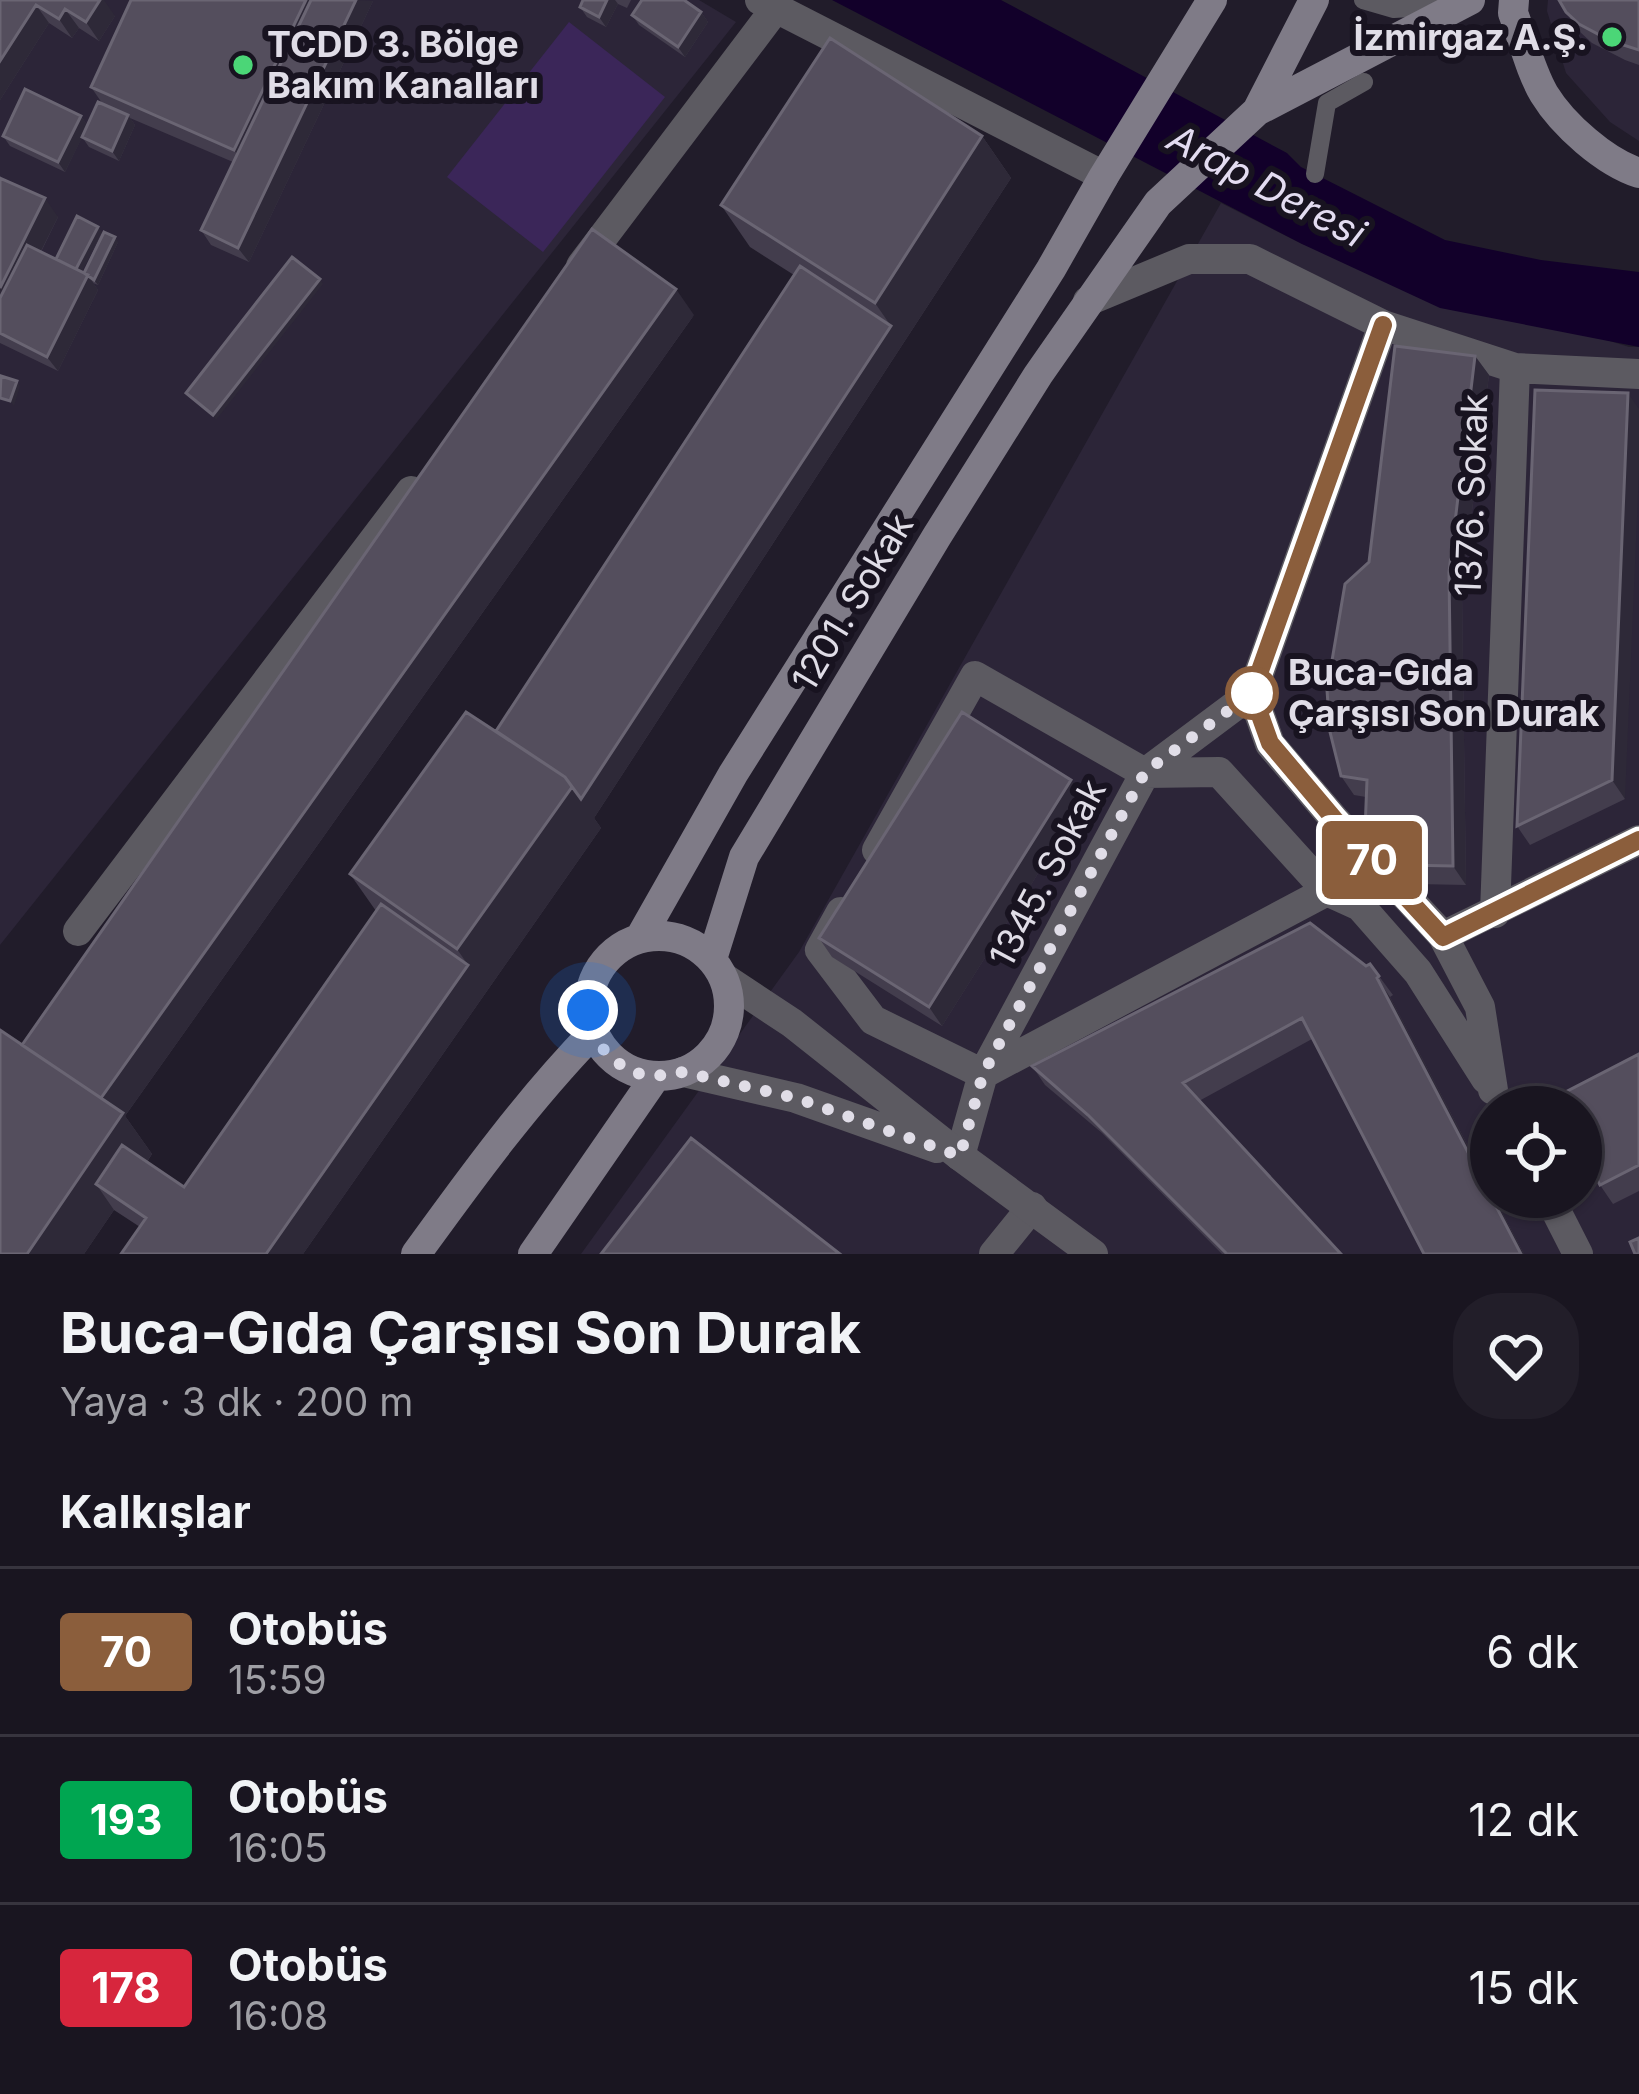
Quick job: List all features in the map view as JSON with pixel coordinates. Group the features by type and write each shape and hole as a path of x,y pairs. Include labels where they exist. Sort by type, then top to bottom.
{"main road":[{"path":"640,938 734,775 1040,287 1212,0"},
{"name":"1201. Sokak","path":"718,969 744,857 937,536 1038,375 1158,203 1256,111 1314,0"},
{"path":"1256,111 1468,0"},
{"path":"1514,0 1513,13 1544,94 1578,134 1622,167 1639,173"},
{"path":"640,938 679,938 697,946 718,969 729,1000 727,1023 718,1044 703,1061 669,1074 636,1073 604,1050 593,1033 588,1010 591,986 602,964 619,948 640,938"},
{"path":"416,1254 565,1061 593,1033"},
{"path":"533,1254 669,1074"}],"street":[{"path":"562,291 768,4 1104,176"},
{"path":"1088,301 1189,259 1250,260 1383,325 1515,368 1639,374"},
{"path":"1145,772 1252,693 1383,325"},
{"name":"1376. Sokak","path":"1495,913 1515,368"},
{"path":"78,931 434,460"},
{"name":"1345. Sokak","path":"960,1156 983,1074 1145,772 975,676 820,950 873,1020 983,1074"},
{"path":"1252,693 1270,743 1443,937 1480,1007 1496,1086"},
{"path":"1145,772 1219,772 1327,891 1360,906 1418,972 1490,1086"},
{"path":"1443,937 1639,840"},
{"path":"983,1074 1327,891 1390,880"},
{"path":"718,969 1093,1254"},
{"path":"669,1074 796,1098 960,1156"},
{"path":"1007,1249 1032,1207"},
{"path":"1560,1218 1578,1254"}],"lane":[{"path":"1363,0 1394,9 1468,0"},
{"path":"1315,174 1327,103 1364,82"}],"shaded area":[{"path":"0,0 699,0 736,22 0,945"},
{"path":"1548,0 1639,0 1639,141 1610,122 1566,73 1547,11"},
{"path":"569,22 665,97 543,252 447,177"},
{"path":"1221,203 1302,244 1639,347 1639,1254 581,1254 799,952"}],"water":[{"name":"Arap Deresi","path":"832,0 1001,0 1287,153 1301,167 1445,240 1541,260 1639,272 1639,347 1440,308 1302,244"}],"building":[{"path":"0,0 100,0 86,22 65,9 59,19 36,5 0,61"},
{"path":"131,0 306,0 234,150 91,87"},
{"path":"311,0 356,0 238,248 201,230"},
{"path":"583,0 607,0 599,17 580,7"},
{"path":"642,0 684,0 701,12 678,47 632,15"},
{"name":"İzmirgaz A.Ş.","path":"1559,0 1639,0 1639,50 1579,24"},
{"path":"830,38 982,136 875,303 721,205"},
{"path":"25,89 81,116 58,162 3,136"},
{"path":"98,102 128,115 112,151 82,137"},
{"path":"0,178 45,198 0,288"},
{"path":"77,216 98,227 76,269 56,259"},
{"path":"592,229 676,289 101,1098 22,1045"},
{"path":"104,232 115,237 94,280 84,273"},
{"path":"27,245 88,275 47,357 0,333 0,298"},
{"path":"292,257 320,279 213,415 186,393"},
{"path":"800,266 891,326 581,799 565,777 496,731"},
{"path":"1395,346 1475,356 1449,572 1453,866 1403,865 1404,832 1365,831 1367,780 1341,776 1330,732 1327,690 1345,584 1369,562"},
{"path":"1,376 17,381 10,401 0,398"},
{"path":"1535,390 1628,393 1612,780 1517,826"},
{"path":"466,712 565,777 572,787 457,949 350,874"},
{"path":"962,712 1071,780 929,1007 819,938"},
{"path":"381,904 468,965 266,1254 121,1254 146,1218 96,1184 122,1145 184,1187"},
{"path":"1310,923 1366,966 1370,964 1379,976 1470,1156 1470,1218 1502,1218 1521,1254 1424,1254 1302,1018 1183,1083 1341,1254 1227,1254 1032,1066"},
{"path":"0,1030 123,1113 27,1254 0,1254"},
{"path":"1639,1054 1639,1165 1602,1184 1602,1086 1577,1086"},
{"path":"691,1138 840,1254 601,1254"},
{"path":"1639,1238 1639,1254 1635,1254 1630,1242"}],"bus line":[{"name":"70","path":"1383,325 1252,693 1270,743 1443,937 1639,840"}],"place":[{"name":"İzmirgaz A.Ş.","path":"1612,37"},
{"name":"TCDD 3. Bölge Bakım Kanalları","path":"243,65"},
{"name":"Buca-Gıda Çarşısı Son Durak","path":"1252,693"}],"route":[{"path":"588,1010 593,1033 604,1050 636,1073 670,1076 683,1072 796,1098 960,1156 983,1074 1145,772 1252,693"}]}
